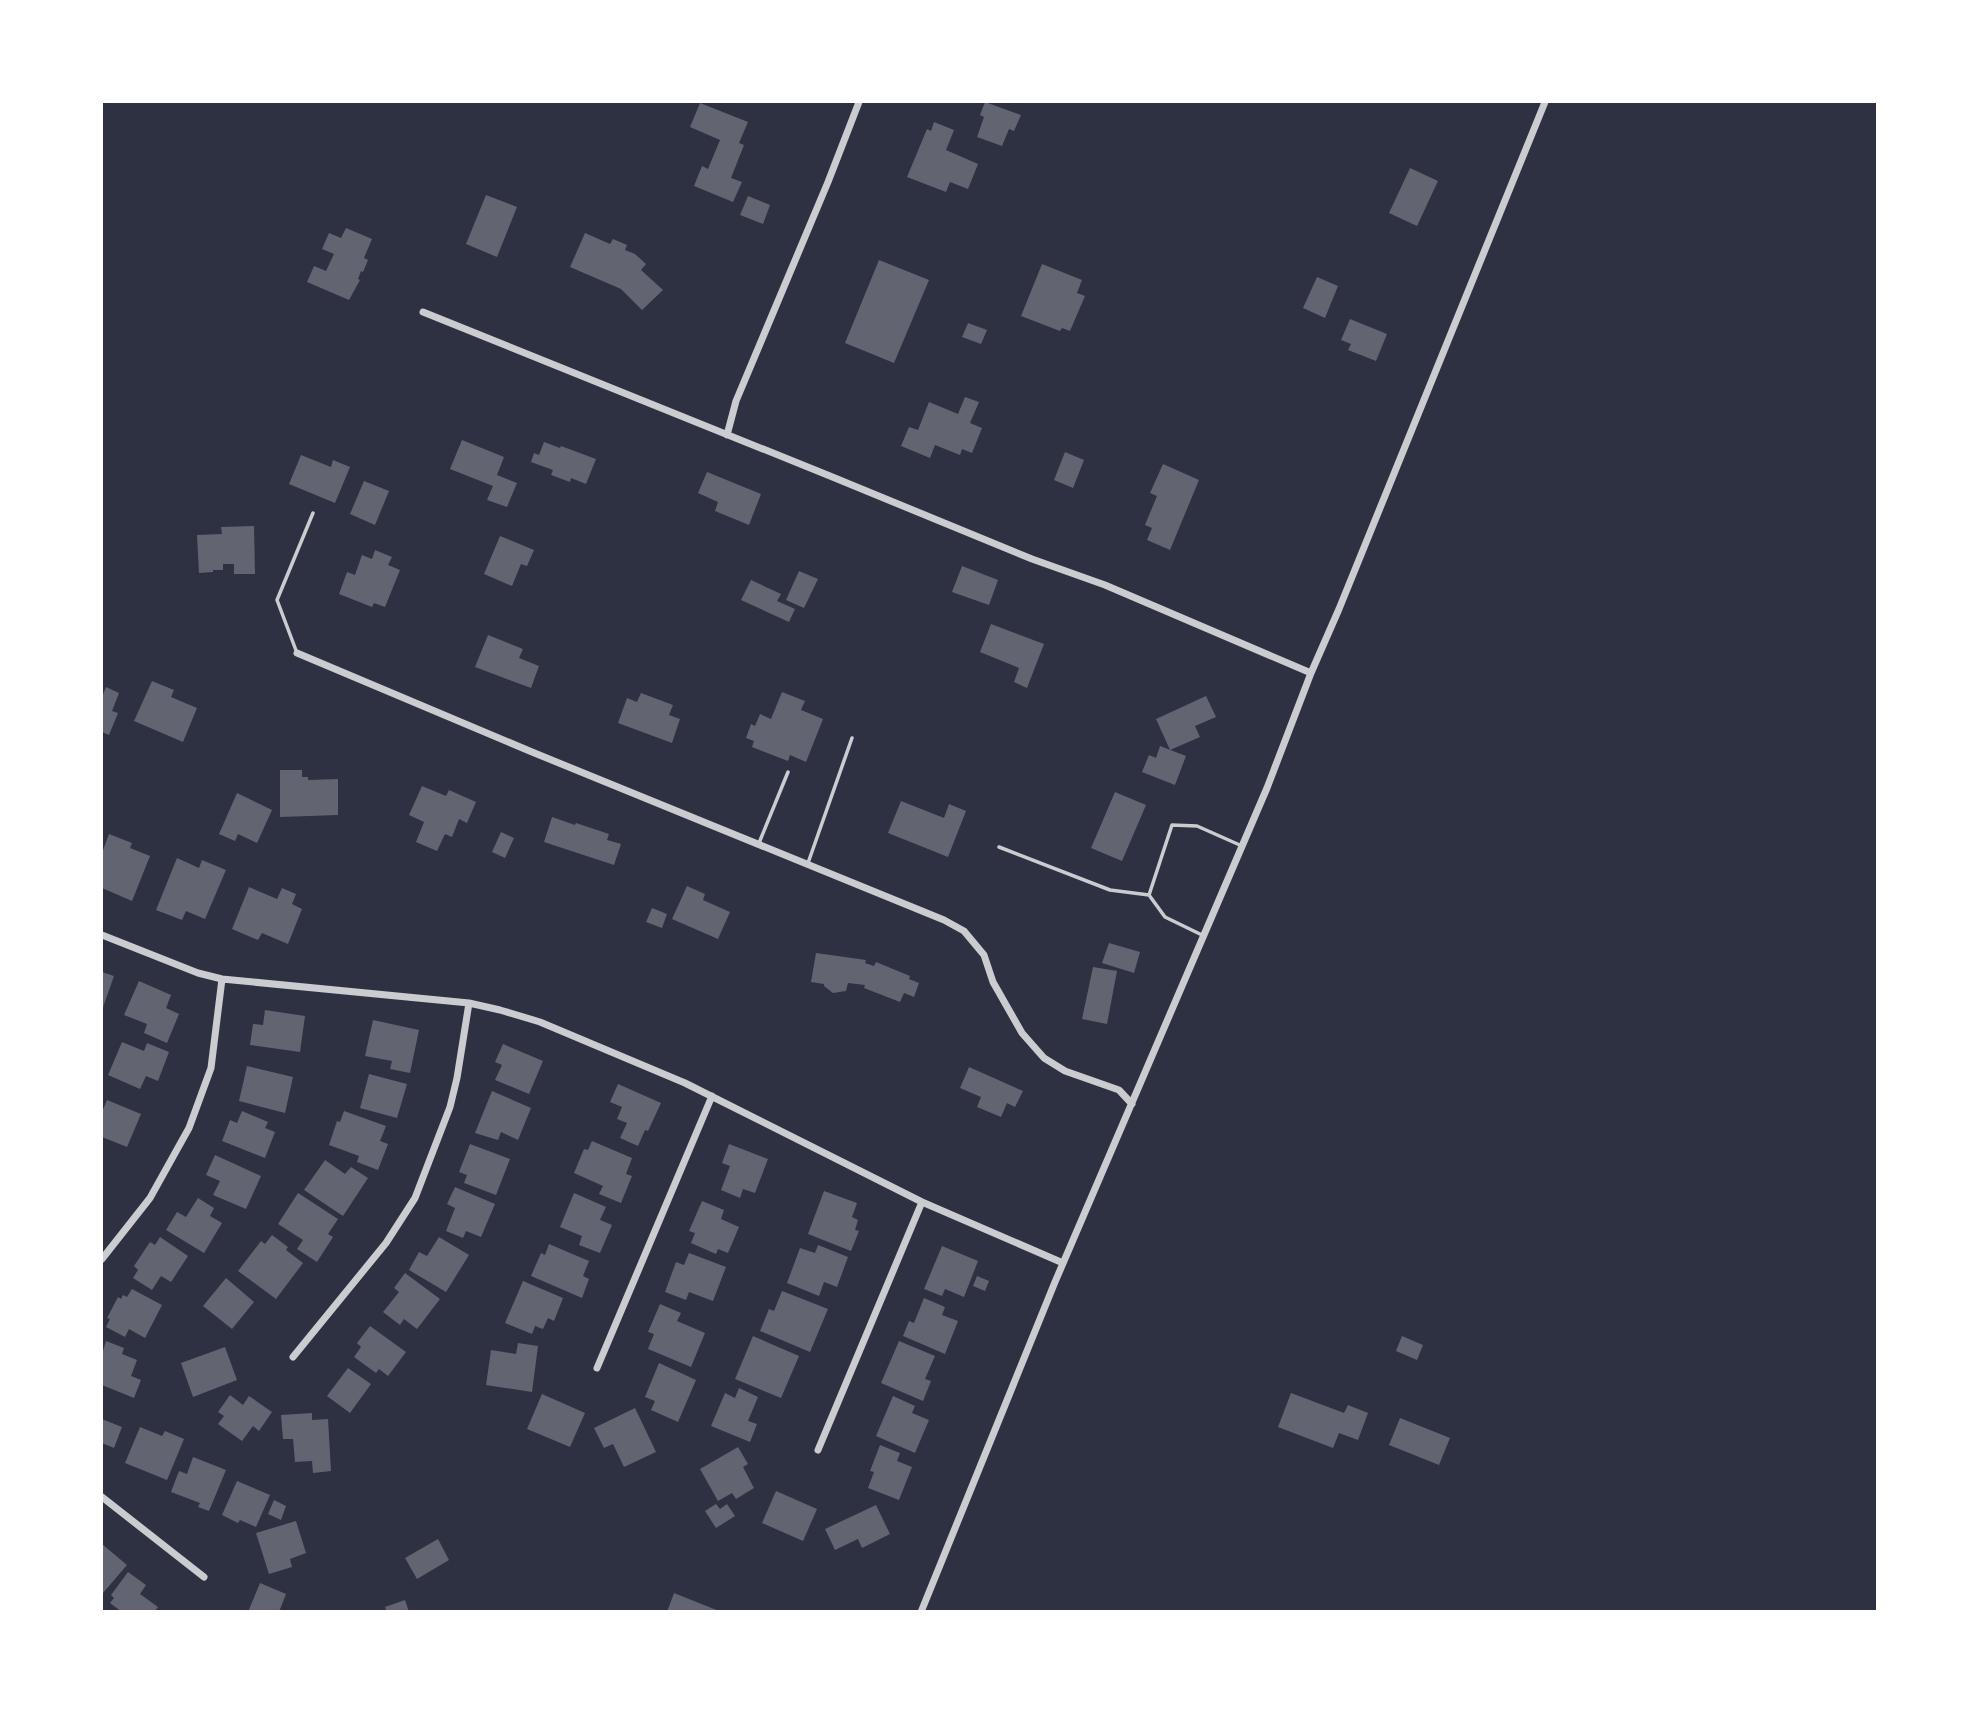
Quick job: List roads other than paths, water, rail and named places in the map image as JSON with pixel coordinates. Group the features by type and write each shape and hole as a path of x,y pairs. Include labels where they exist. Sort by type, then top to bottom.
{"street":[{"path":"727,435 736,401 859,102"},
{"path":"921,1612 1063,1263 1267,788 1311,673 1545,102"},
{"path":"424,312 1032,559 1105,585 1311,673"},
{"path":"297,653 758,845 944,919 964,931 984,955 993,982 1022,1032 1044,1058 1065,1070 1119,1090 1132,1104"},
{"path":"102,935 198,973 222,979 469,1003 540,1022 685,1083 922,1202 1063,1263"},
{"path":"102,1259 150,1198 189,1128 211,1068 222,979"},
{"path":"293,1357 386,1243 415,1198 450,1107 469,1003"},
{"path":"597,1368 712,1096"},
{"path":"818,1450 922,1202"},
{"path":"102,1497 205,1577"}],"lane":[{"path":"297,653 277,600 313,513"},
{"path":"808,865 852,738"},
{"path":"758,845 788,772"},
{"path":"1149,895 1172,825 1197,826 1242,846"},
{"path":"999,847 1110,890 1149,895 1166,917 1204,936"}]}
